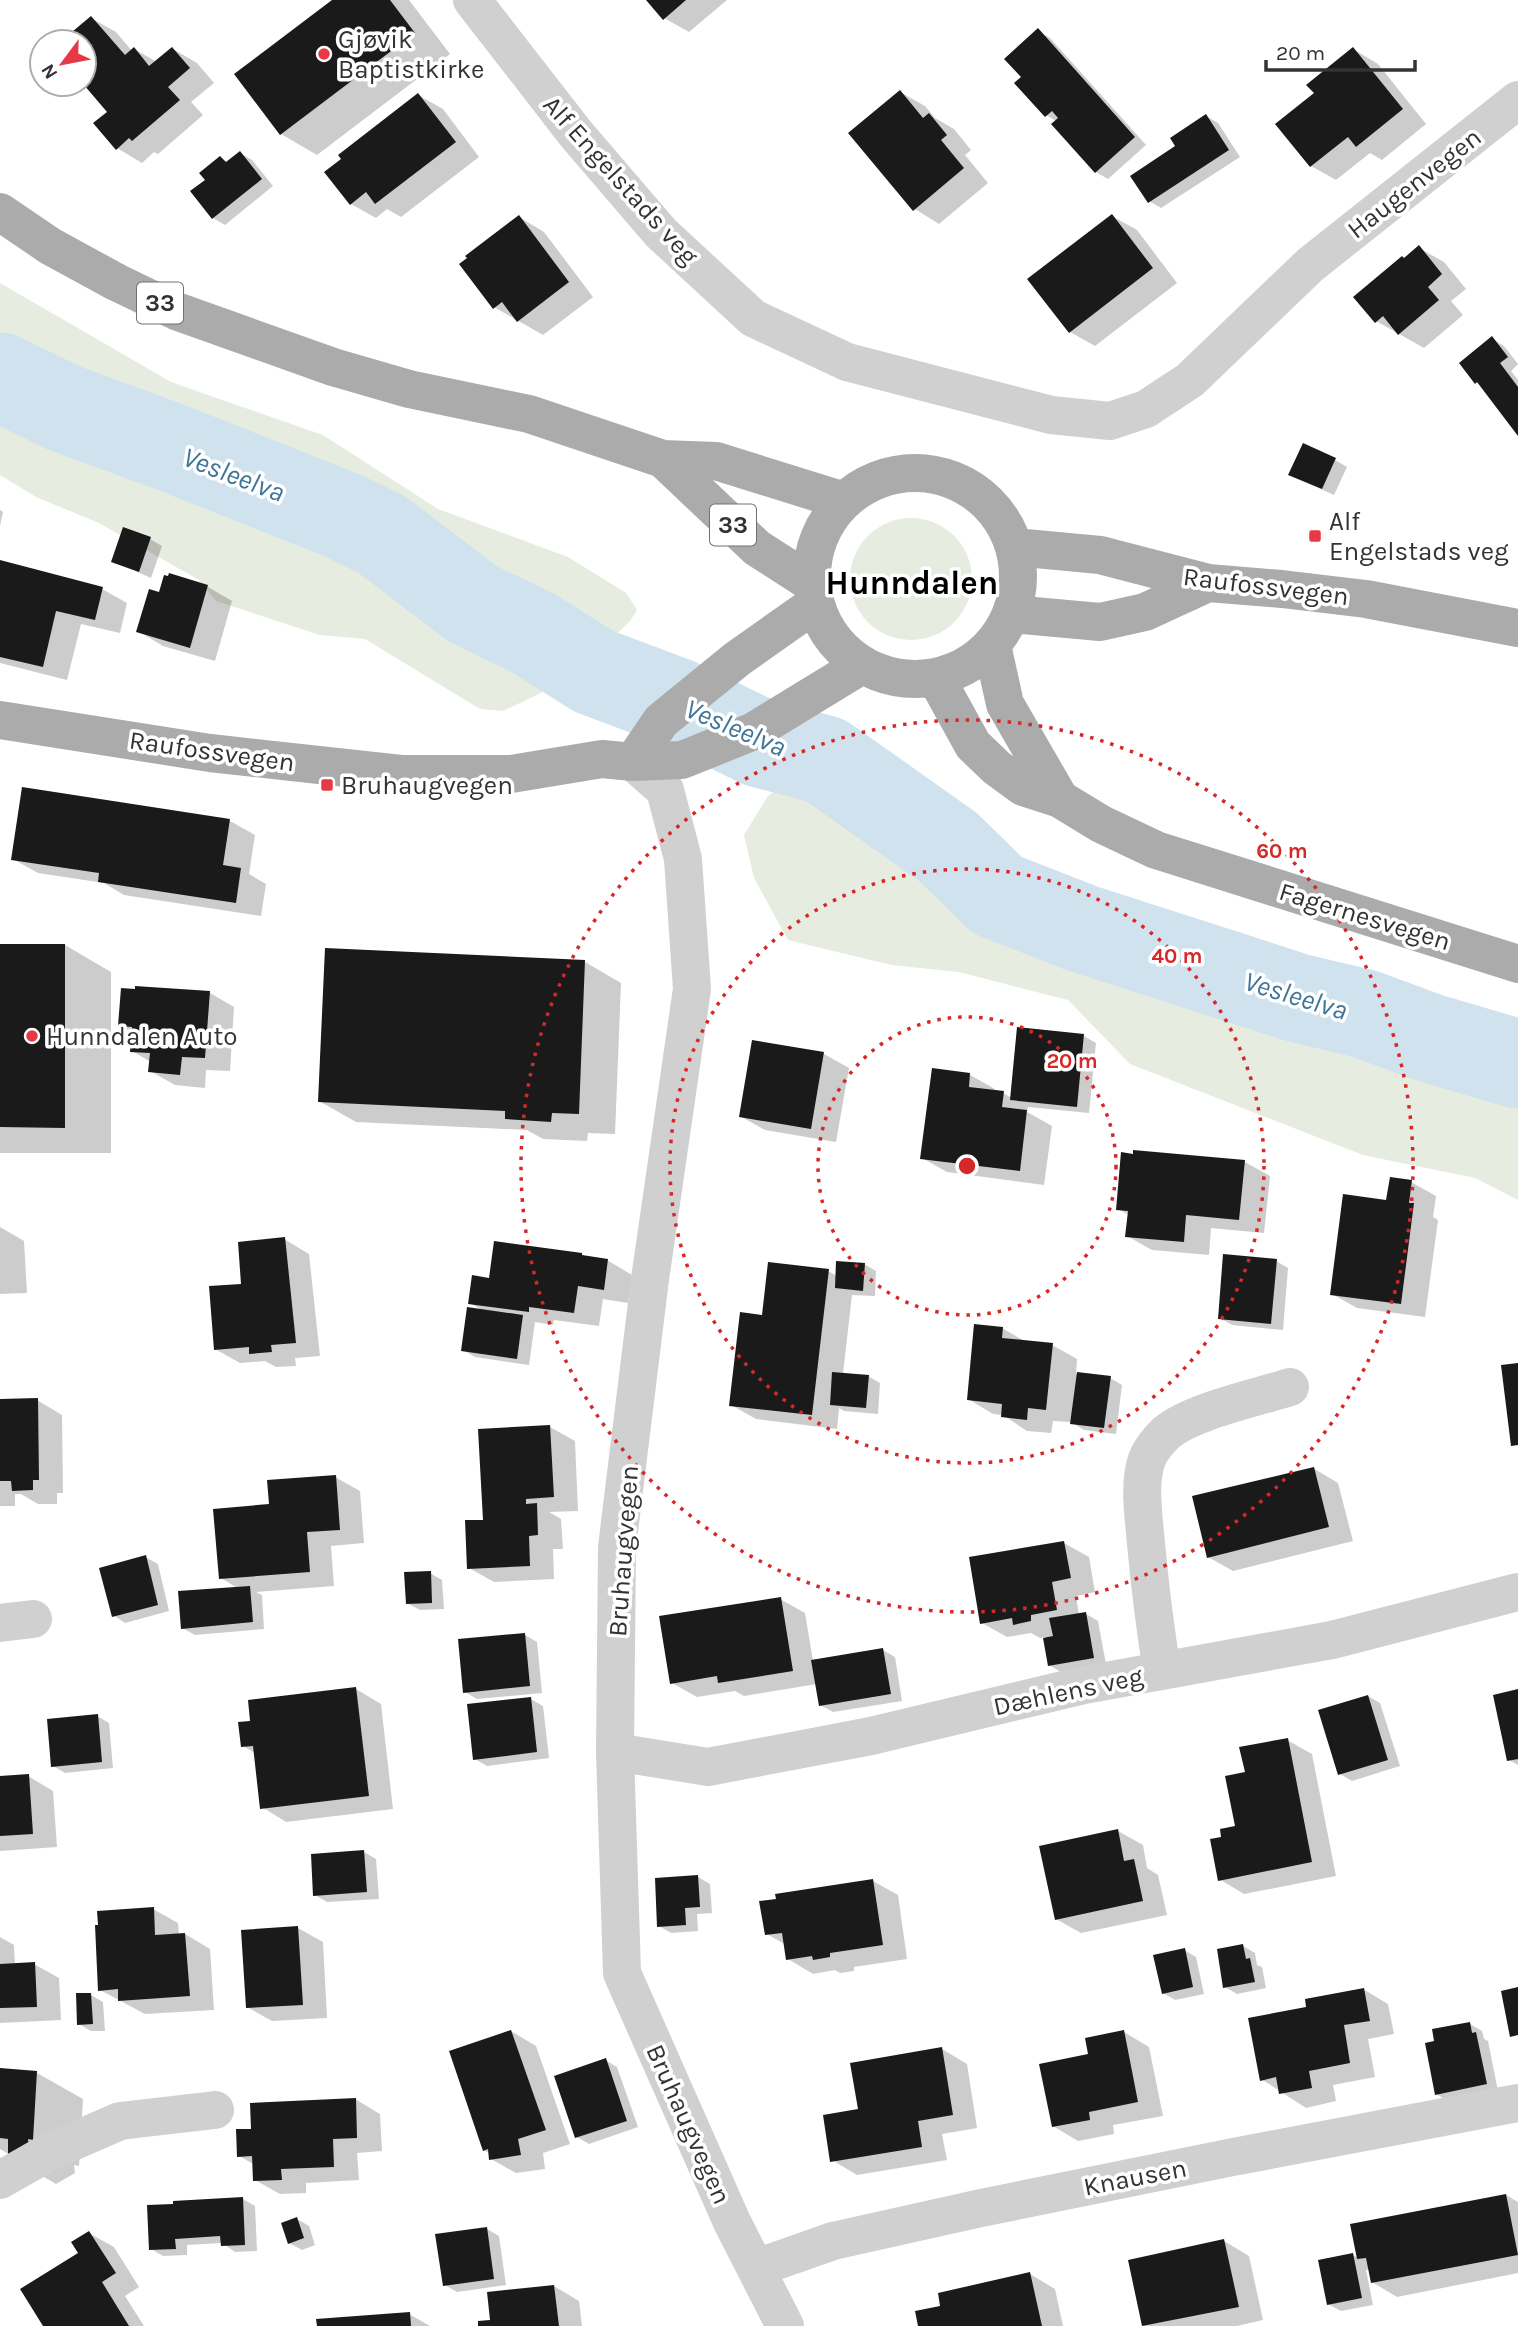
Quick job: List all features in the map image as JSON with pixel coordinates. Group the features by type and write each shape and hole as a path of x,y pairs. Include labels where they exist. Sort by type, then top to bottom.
{"main road":[{"name":"33","path":"0,212 50,246 116,282 176,311 246,338 409,389 529,414 663,459 716,461 844,500"},
{"name":"33","path":"663,459 757,548 813,593"},
{"path":"917,472 943,476 967,486 987,502 1010,534 1014,547 1018,586 1001,629 972,663 936,678 898,679 862,665 839,648 826,632 813,593 828,517 844,500 881,476 917,472"},
{"name":"Raufossvegen","path":"1014,547 1100,555 1208,583 1366,599 1518,628"},
{"path":"1001,629 1100,622 1145,612 1208,583"},
{"path":"633,762 662,721 813,593"},
{"name":"Fagernesvegen","path":"1001,629 1005,704 1060,799"},
{"name":"Raufossvegen","path":"0,720 210,753 401,774 510,774 602,759 633,762 682,760 754,731 862,665"},
{"name":"Fagernesvegen","path":"936,678 973,745 997,768 1023,787 1060,799 1101,824 1156,850 1518,964"}],"street":[{"name":"Alf Engelstads veg","path":"472,0 576,134 661,233 753,318 847,362 1051,415 1110,421 1146,409 1190,380 1310,265"},
{"name":"Haugenvegen","path":"1310,265 1518,100"},
{"name":"Bruhaugvegen","path":"633,762 665,790 683,859 692,989 650,1279 617,1547 615,1752 622,1973 732,2222 785,2326"},
{"path":"1162,1671 1153,1612 1144,1515 1147,1460 1154,1446 1167,1432 1189,1418 1290,1387"},
{"name":"Dæhlens veg","path":"615,1752 708,1767 871,1736 1084,1685 1332,1640 1518,1592"},
{"name":"Knausen","path":"756,2268 833,2241 981,2208 1518,2103"},
{"path":"0,2180 51,2151 120,2122 215,2110"}],"shaded area":[{"path":"0,283 171,382 323,435 438,509 568,557 626,593 637,610 630,621 598,652 543,692 503,711 480,709 365,639 320,635 216,601 199,580 99,523 36,497 0,475"},
{"path":"911,518 934,523 954,536 967,556 972,579 967,602 954,622 934,635 911,640 888,635 868,622 855,602 850,579 855,556 868,536 888,523"},
{"path":"807,781 841,812 912,867 1249,1011 1316,1030 1400,1066 1518,1097 1518,1200 1475,1178 1363,1155 1130,1064 1068,1000 959,972 891,965 788,940 754,878 744,835 768,796 786,783"}],"building":[{"name":"Gjøvik Baptistkirke","path":"332,0 390,0 415,33 280,135 234,74"},
{"path":"646,0 686,0 663,20"},
{"path":"91,16 125,55 134,47 149,66 172,47 190,68 168,87 180,100 132,141 129,138 116,150 93,123 107,112 95,98 98,98 98,28 77,28"},
{"path":"1038,28 1135,137 1095,173 1051,124 1058,118 1052,111 1045,117 1014,83 1021,77 1004,59"},
{"path":"1353,47 1403,109 1356,147 1348,137 1310,167 1275,124 1314,93 1306,85"},
{"path":"900,90 923,118 929,113 947,135 941,140 964,168 913,211 848,133"},
{"path":"418,93 456,142 375,204 366,192 350,205 324,172 341,159 338,155"},
{"path":"1206,114 1229,150 1148,203 1130,176 1175,146 1170,138"},
{"path":"240,151 262,179 212,219 190,191 205,180 199,173 220,156 226,162"},
{"path":"1112,214 1153,268 1069,333 1027,279"},
{"path":"519,215 569,282 517,322 502,302 493,309 459,264 467,258 465,256"},
{"path":"1419,245 1442,274 1428,287 1439,300 1398,335 1383,316 1375,323 1353,297"},
{"path":"1492,336 1508,357 1500,363 1518,387 1518,436 1459,363"},
{"path":"1303,443 1336,458 1322,489 1288,475"},
{"path":"123,527 151,537 139,572 111,562"},
{"path":"0,560 103,587 95,620 56,611 43,667 0,657"},
{"path":"169,573 208,585 190,648 136,632 149,589 159,592 164,575 168,576"},
{"path":"22,787 230,819 223,865 241,868 236,903 98,882 99,873 11,860"},
{"name":"Hunndalen Auto","path":"0,944 65,944 65,1128 0,1127"},
{"path":"325,948 585,960 579,1114 552,1113 551,1122 505,1119 505,1111 318,1102"},
{"path":"135,986 210,991 205,1058 182,1057 180,1075 148,1072 150,1053 130,1052 132,1027 118,1026 121,988 135,989"},
{"path":"1017,1027 1084,1034 1077,1107 1010,1100"},
{"path":"752,1040 824,1052 811,1129 739,1117"},
{"path":"932,1068 970,1073 969,1087 1004,1091 1002,1107 1027,1110 1020,1171 920,1159"},
{"path":"1133,1150 1245,1160 1239,1220 1186,1215 1184,1242 1125,1237 1128,1211 1116,1210 1121,1152 1133,1154"},
{"path":"1390,1177 1412,1180 1409,1203 1414,1203 1401,1304 1330,1295 1343,1194 1386,1200"},
{"path":"285,1237 296,1343 271,1345 272,1352 249,1354 249,1347 214,1350 209,1286 241,1284 238,1242"},
{"path":"494,1241 608,1259 604,1290 578,1286 574,1313 529,1307 529,1312 468,1304 472,1275 489,1278"},
{"path":"1223,1254 1277,1259 1271,1324 1218,1319"},
{"path":"836,1261 865,1263 863,1291 835,1288"},
{"path":"768,1262 829,1269 812,1415 729,1406 740,1312 762,1315"},
{"path":"467,1307 523,1315 517,1359 461,1351"},
{"path":"974,1324 1003,1327 1002,1338 1053,1343 1046,1410 1028,1408 1027,1420 1001,1417 1002,1404 967,1400"},
{"path":"1518,1363 1518,1445 1511,1446 1501,1365"},
{"path":"832,1372 869,1375 866,1408 830,1405"},
{"path":"1077,1372 1111,1376 1104,1428 1070,1424"},
{"path":"38,1398 39,1480 33,1480 33,1490 12,1491 11,1481 0,1481 0,1399"},
{"path":"550,1425 554,1497 526,1499 526,1504 537,1503 538,1535 529,1536 530,1566 467,1569 465,1520 483,1520 478,1429"},
{"path":"1314,1467 1329,1527 1207,1558 1192,1496"},
{"path":"336,1475 340,1530 307,1532 310,1572 219,1579 213,1509 269,1504 267,1480"},
{"path":"1064,1541 1071,1578 1052,1582 1057,1610 1031,1615 1031,1621 1013,1625 1012,1618 980,1624 969,1557"},
{"path":"146,1555 158,1605 112,1617 99,1568"},
{"path":"431,1571 432,1603 406,1604 404,1572"},
{"path":"250,1586 253,1622 181,1629 178,1591"},
{"path":"781,1597 793,1671 718,1683 717,1676 670,1684 659,1616"},
{"path":"1086,1612 1094,1658 1048,1666 1043,1638 1053,1636 1049,1618"},
{"path":"525,1633 530,1686 463,1693 458,1639"},
{"path":"883,1648 891,1694 819,1706 811,1660"},
{"path":"356,1687 369,1796 260,1809 253,1746 241,1747 238,1722 250,1721 248,1700"},
{"path":"1518,1689 1518,1759 1507,1761 1493,1695"},
{"path":"1368,1695 1388,1760 1338,1775 1318,1710"},
{"path":"531,1697 537,1752 473,1760 467,1704"},
{"path":"98,1714 102,1762 51,1767 47,1719"},
{"path":"1288,1738 1312,1862 1218,1881 1210,1839 1221,1837 1220,1829 1235,1826 1225,1776 1245,1772 1239,1747"},
{"path":"29,1774 33,1834 0,1836 0,1776"},
{"path":"1118,1829 1124,1861 1134,1859 1143,1901 1055,1920 1039,1846"},
{"path":"364,1850 367,1892 313,1896 311,1854"},
{"path":"698,1875 700,1907 685,1908 686,1925 657,1927 655,1878"},
{"path":"873,1879 883,1945 830,1953 830,1957 813,1960 812,1956 786,1960 782,1933 765,1935 759,1901 776,1899 775,1894"},
{"path":"154,1907 155,1935 185,1933 190,1996 118,2001 118,1989 98,1991 95,1925 98,1925 97,1911"},
{"path":"298,1926 303,2005 246,2008 241,1930"},
{"path":"1243,1944 1246,1959 1250,1958 1255,1982 1223,1988 1217,1949"},
{"path":"1185,1948 1193,1987 1162,1994 1153,1955"},
{"path":"35,1962 37,2007 0,2008 0,1964"},
{"path":"1518,1987 1518,2035 1510,2037 1501,1991"},
{"path":"1364,1988 1370,2021 1344,2025 1350,2063 1309,2071 1312,2088 1279,2094 1276,2077 1260,2081 1248,2018 1306,2007 1305,1999"},
{"path":"76,1993 91,1993 93,2024 77,2025"},
{"path":"1470,2022 1472,2033 1476,2032 1487,2084 1435,2095 1425,2043 1434,2041 1432,2029"},
{"path":"511,2030 546,2130 518,2139 521,2155 489,2160 488,2149 483,2151 449,2051"},
{"path":"1124,2030 1138,2102 1089,2112 1090,2120 1052,2127 1039,2064 1088,2054 1085,2038"},
{"path":"942,2047 953,2115 918,2121 922,2147 830,2162 823,2115 858,2109 850,2063"},
{"path":"606,2058 627,2121 575,2138 554,2076"},
{"path":"0,2068 37,2071 33,2140 28,2139 29,2146 8,2158 8,2139 0,2138"},
{"path":"356,2098 357,2138 333,2139 334,2167 281,2169 282,2180 253,2181 252,2156 237,2157 236,2129 251,2129 250,2103"},
{"path":"1506,2194 1518,2255 1371,2283 1366,2258 1357,2259 1350,2224"},
{"path":"243,2197 245,2245 221,2246 220,2236 175,2239 176,2249 149,2250 147,2205"},
{"path":"297,2217 304,2238 288,2244 281,2223"},
{"path":"487,2227 494,2279 443,2286 435,2234"},
{"path":"89,2231 116,2273 102,2282 129,2326 43,2326 20,2289 78,2253 71,2242"},
{"path":"1224,2239 1239,2307 1142,2326 1128,2260"},
{"path":"1353,2253 1362,2298 1327,2305 1318,2260"},
{"path":"1030,2272 1042,2326 918,2326 915,2311 940,2306 938,2293"},
{"path":"554,2285 559,2326 478,2326 478,2321 490,2320 487,2292"},
{"path":"410,2312 411,2326 317,2326 316,2319"}],"waterway":[{"name":"Vesleelva","path":"0,377 64,408 339,514 381,534 473,604 535,634 593,671 678,703 760,743 825,760 948,847 997,895 1081,928 1298,998 1365,1014 1430,1038 1518,1064"}],"place":[{"name":"Gjøvik Baptistkirke","path":"324,54"},
{"name":"Alf Engelstads veg","path":"1315,536"},
{"name":"Bruhaugvegen","path":"327,785"},
{"name":"Hunndalen Auto","path":"32,1036"}],"district":[{"name":"Hunndalen","path":"912,582"}]}
